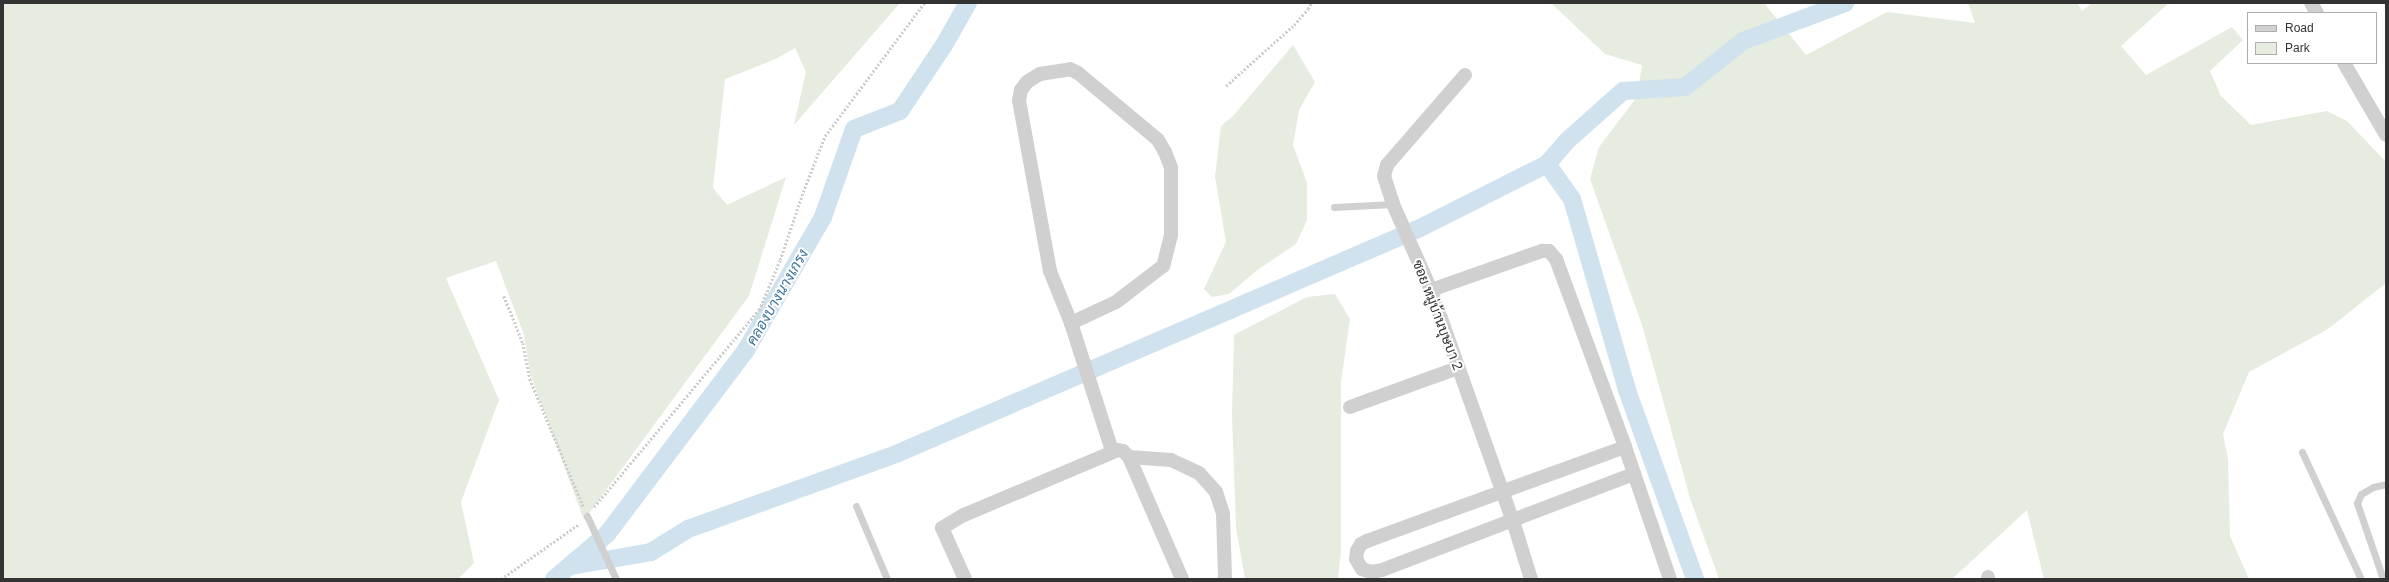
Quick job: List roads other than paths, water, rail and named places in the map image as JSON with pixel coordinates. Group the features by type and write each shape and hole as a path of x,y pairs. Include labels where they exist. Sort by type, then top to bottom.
{"street":[{"path":"2311,3 2316,12"},
{"path":"2345,64 2386,135"},
{"path":"1071,323 1116,302 1163,266 1171,235 1171,197 1170,168 1158,140 1078,73 1070,69 1040,74 1027,82 1021,90 1019,101 1050,271 1071,323 1082,364 1090,383 1112,451"},
{"name":"ซอย หมู่บ้านบุษบา 2","path":"1465,75 1387,165 1384,176 1400,222 1431,290 1513,522 1531,579"},
{"path":"1431,290 1542,251 1549,251 1556,259 1625,447 1670,579"},
{"path":"1350,406 1458,368"},
{"path":"1625,447 1361,544 1357,551 1356,559 1362,569 1371,572 1382,570 1513,522 1634,474"},
{"path":"965,579 942,528 964,515 1112,451 1123,451 1130,457 1182,579"},
{"path":"1130,457 1171,460 1199,473 1216,492 1223,514 1225,579"}],"lane":[{"path":"1334,207 1393,204"},
{"path":"2302,452 2361,579"},
{"path":"2384,579 2357,503 2357,498 2373,487 2386,484"},
{"path":"856,506 887,579"},
{"path":"588,517 616,579"},
{"path":"2379,567 2386,563"}],"waterway":[{"name":"คลองบางนางเกรง","path":"554,579 607,534 746,350 823,217 854,129 900,111 944,45 968,3"},
{"path":"571,566 651,552 688,529 896,454 1420,228 1547,164 1568,140 1623,91 1685,87 1743,41 1845,3"},
{"path":"1547,164 1572,199 1627,390 1695,579"}]}
